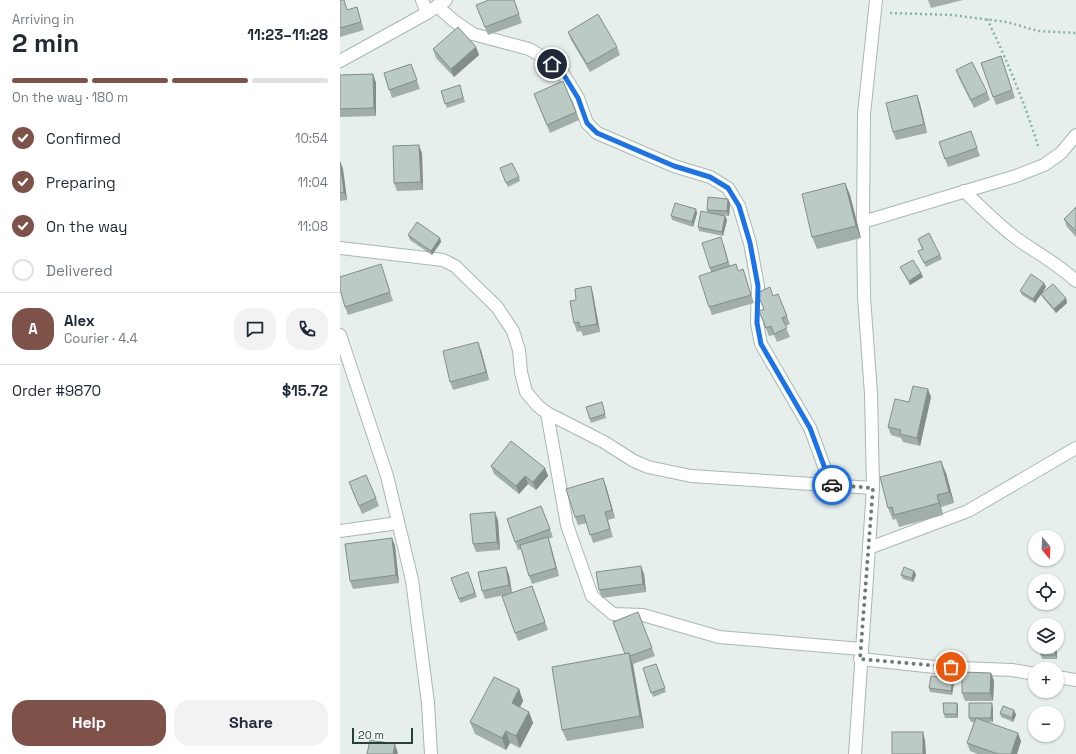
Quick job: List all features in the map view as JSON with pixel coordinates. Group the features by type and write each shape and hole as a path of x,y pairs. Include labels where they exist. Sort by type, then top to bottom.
{"street":[{"path":"422,0 427,13"},
{"path":"855,754 873,488 871,394 864,296 863,222 864,114 876,0"},
{"path":"340,61 427,13 441,3 454,21 473,34 529,49 543,57 562,72 578,98 587,123 597,133 674,166 710,177 728,188 739,206 750,243 758,286 757,323 761,344 810,428 831,485"},
{"path":"863,222 1016,176 1044,165 1061,153 1076,135"},
{"path":"964,191 1018,240 1076,280"},
{"path":"340,248 443,260 454,266 497,307 513,331 519,350 521,372 526,392 546,414 604,442 634,461 648,467 691,476 873,488"},
{"path":"341,343 387,476 412,580 428,703 431,754"},
{"path":"546,414 567,525 592,596 613,614 642,615 719,637 861,654 935,666 1012,670 1028,673"},
{"path":"869,548 968,511 1076,448"},
{"path":"340,531 398,523"},
{"path":"1064,678 1076,680"}],"path":[{"path":"875,13 952,15 1007,22 1038,31 1076,33"},
{"path":"987,19 1005,57 1026,109 1044,165"}],"building":[{"path":"340,0 344,0 347,10 357,7 361,22 340,28"},
{"path":"489,0 514,0 519,14 485,27 476,5"},
{"path":"598,14 617,47 587,64 568,32"},
{"path":"458,27 476,47 451,69 433,49"},
{"path":"1001,56 1012,90 993,97 981,63"},
{"path":"972,62 987,92 971,100 956,70"},
{"path":"411,64 417,80 389,90 384,73"},
{"path":"373,74 374,108 340,109 340,75"},
{"path":"563,81 576,112 547,125 534,94"},
{"path":"460,85 463,98 445,104 441,91"},
{"path":"917,95 924,124 893,132 886,103"},
{"path":"971,131 977,148 945,159 939,142"},
{"path":"419,145 421,182 394,183 393,146"},
{"path":"340,162 344,192 340,193"},
{"path":"512,163 519,177 506,183 500,168"},
{"path":"845,183 856,226 812,237 802,194"},
{"path":"708,197 728,199 727,211 707,210"},
{"path":"675,203 696,209 692,222 671,216"},
{"path":"1076,207 1076,231 1064,219"},
{"path":"701,211 725,216 722,232 698,227"},
{"path":"417,222 440,238 431,251 408,235"},
{"path":"929,233 940,255 924,263 918,251 923,249 918,239"},
{"path":"721,237 728,262 710,268 702,243"},
{"path":"913,260 921,273 909,281 900,267"},
{"path":"381,264 390,292 345,307 340,289 340,277"},
{"path":"736,264 738,271 743,269 751,295 709,307 699,276"},
{"path":"1031,274 1044,283 1033,299 1020,291"},
{"path":"1053,284 1066,298 1054,309 1041,294"},
{"path":"591,286 597,324 580,327 579,322 574,323 570,301 576,300 575,289"},
{"path":"770,287 773,296 778,294 787,316 782,318 787,328 774,334 771,326 766,328 759,311 764,309 757,293"},
{"path":"478,342 486,372 450,382 443,351"},
{"path":"913,386 928,389 917,438 900,434 901,430 888,427 895,399 909,402"},
{"path":"602,402 605,414 590,419 586,407"},
{"path":"511,441 545,468 533,482 525,476 516,486 491,466"},
{"path":"941,461 949,492 937,495 939,503 894,515 892,507 888,508 880,477"},
{"path":"366,475 376,498 359,506 349,482"},
{"path":"603,478 612,510 605,512 610,529 590,535 584,515 575,517 566,489"},
{"path":"541,506 550,529 515,542 507,519"},
{"path":"495,512 497,542 473,544 470,514"},
{"path":"548,537 556,568 529,576 520,545"},
{"path":"392,538 396,575 350,581 345,544"},
{"path":"641,566 643,584 599,590 596,572"},
{"path":"506,567 509,585 482,591 478,572"},
{"path":"904,567 914,571 912,578 901,575"},
{"path":"468,572 475,593 459,599 451,578"},
{"path":"532,586 545,622 515,633 502,596"},
{"path":"638,612 652,648 630,656 629,653 625,654 613,622"},
{"path":"629,653 640,716 562,730 552,667"},
{"path":"1041,654 1055,654 1055,655"},
{"path":"656,664 665,688 651,693 643,668"},
{"path":"962,672 991,673 990,693 962,693"},
{"path":"931,676 953,679 951,691 929,688"},
{"path":"494,677 519,689 512,703 529,712 516,736 506,731 502,738 470,722"},
{"path":"943,703 957,703 957,714 944,714"},
{"path":"969,703 992,703 991,718 969,718"},
{"path":"1003,706 1014,710 1012,718 1000,713"},
{"path":"976,718 1018,733 1011,754 998,754 967,743"},
{"path":"892,732 923,732 923,754 892,754"},
{"path":"370,740 395,744 393,754 367,754"}],"way so far":[{"path":"832,485 873,488 860,659 951,667"}],"route":[{"path":"552,64 562,72 578,98 587,123 592,130 605,138 674,166 710,177 728,188 739,206 750,243 758,286 757,323 761,344 810,428 832,485"}]}
